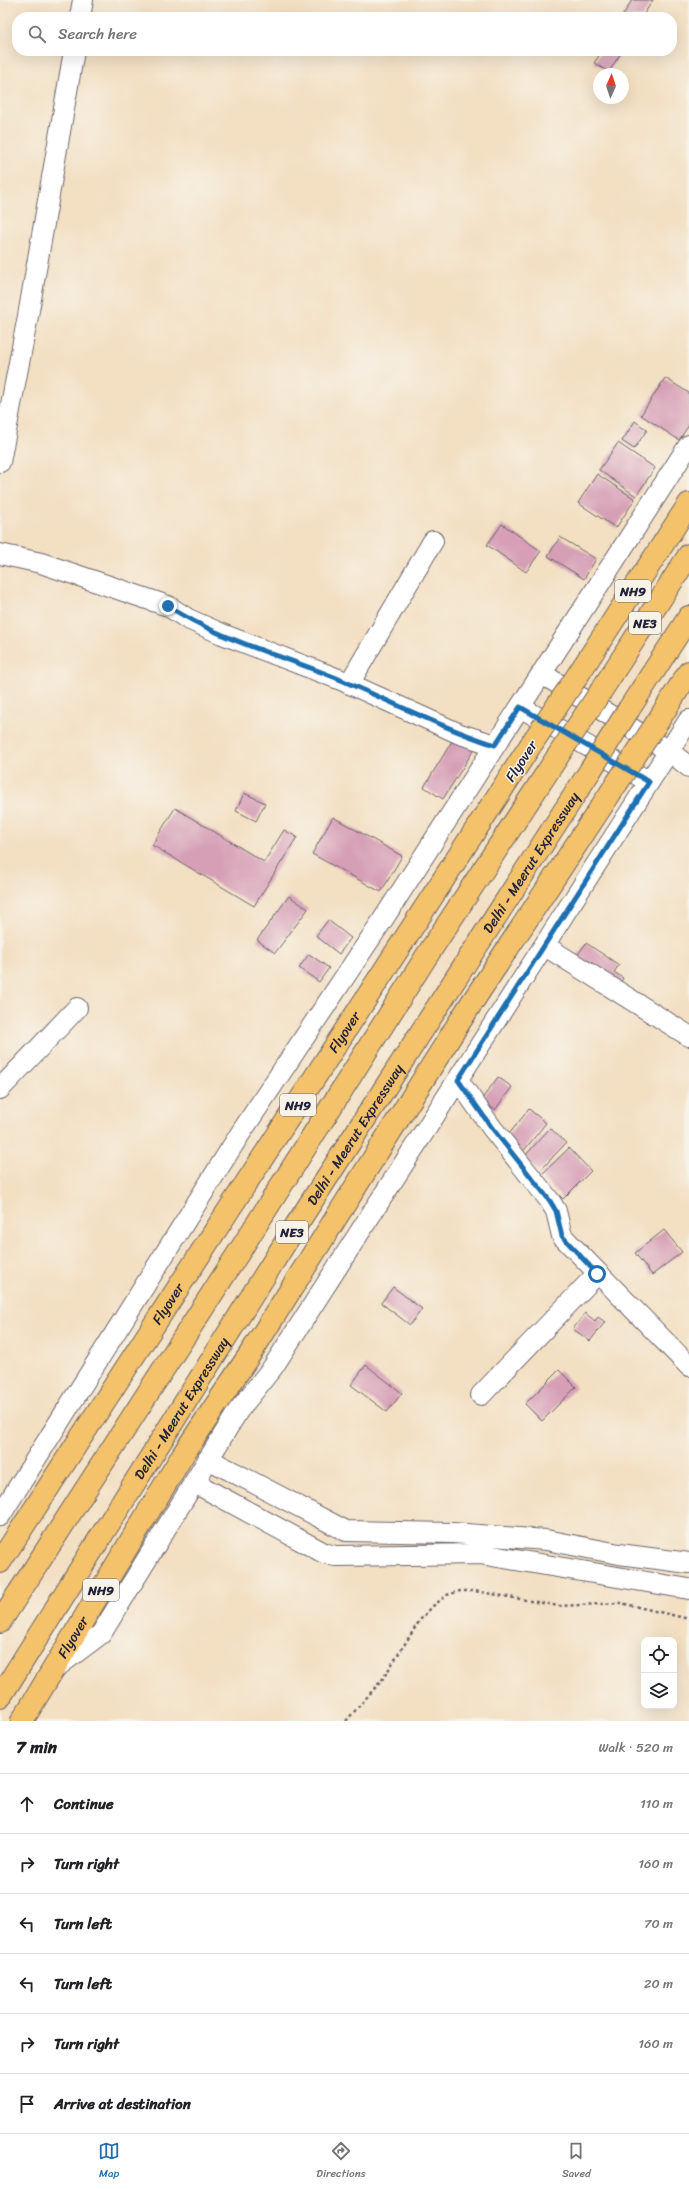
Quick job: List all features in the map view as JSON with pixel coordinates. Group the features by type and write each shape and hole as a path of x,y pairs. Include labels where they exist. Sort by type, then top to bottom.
{"highway":[{"name":"Flyover","path":"0,1562 689,504"},
{"name":"NE3","path":"0,1622 239,1252 426,956 601,692 689,555"},
{"name":"Delhi - Meerut Expressway","path":"0,1697 297,1224 689,617"},
{"name":"Flyover","path":"51,1672 184,1453 252,1352 470,1007 689,672"},
{"name":"NH9","path":"22,1721 51,1672"}],"street":[{"path":"81,12 83,0"},
{"path":"0,462 28,316 73,56"},
{"path":"0,1516 240,1134 382,921 689,445"},
{"path":"349,684 433,541"},
{"path":"0,554 41,563 168,606 188,619 222,634 349,684 460,734 495,745"},
{"path":"542,674 669,751 689,767"},
{"path":"520,707 649,782"},
{"path":"51,1672 101,1634 238,1411 273,1367 689,720"},
{"path":"545,946 689,1036"},
{"path":"0,1089 77,1008"},
{"path":"458,1080 492,1128 550,1201 556,1211 562,1236 597,1274 689,1366"},
{"path":"481,1395 597,1274"},
{"path":"208,1459 346,1531 453,1533 546,1540 619,1554 689,1564"},
{"path":"195,1482 324,1553 335,1556 480,1554 689,1589"}],"path":[{"path":"346,1721 382,1680 420,1620 433,1606 447,1595 460,1591 475,1591 559,1606 621,1603 689,1619"}],"building":[{"path":"632,0 653,0 645,12 625,12"},
{"path":"599,56 619,56 611,68 602,68 594,63"},
{"path":"665,378 689,393 689,425 679,440 641,415"},
{"path":"635,421 647,430 634,449 622,441"},
{"path":"618,443 655,468 636,496 599,470"},
{"path":"597,474 635,499 616,528 578,503"},
{"path":"502,524 541,551 526,572 487,545"},
{"path":"560,537 596,559 584,579 548,556"},
{"path":"457,733 477,745 443,799 424,787"},
{"path":"244,793 265,803 256,821 236,811"},
{"path":"175,808 264,862 284,830 297,837 254,906 152,845"},
{"path":"333,817 402,856 381,892 312,854"},
{"path":"289,896 308,909 275,953 257,940"},
{"path":"328,920 351,938 339,954 316,936"},
{"path":"586,943 619,965 614,972 623,978 617,989 574,960"},
{"path":"309,954 329,968 319,982 299,968"},
{"path":"498,1077 512,1087 495,1110 481,1100"},
{"path":"529,1109 546,1123 522,1153 505,1139"},
{"path":"550,1128 566,1143 539,1172 523,1158"},
{"path":"569,1148 591,1171 563,1199 540,1176"},
{"path":"664,1230 682,1252 652,1275 635,1253"},
{"path":"393,1287 422,1309 410,1325 381,1303"},
{"path":"585,1313 595,1321 598,1317 605,1322 590,1341 573,1329"},
{"path":"366,1365 402,1393 387,1412 351,1385"},
{"path":"559,1370 576,1387 542,1421 525,1404"}],"route":[{"path":"168,606 188,619 222,634 341,680 460,734 495,745 520,707 649,782 458,1080 492,1128 550,1201 556,1211 562,1236 597,1274"}]}
